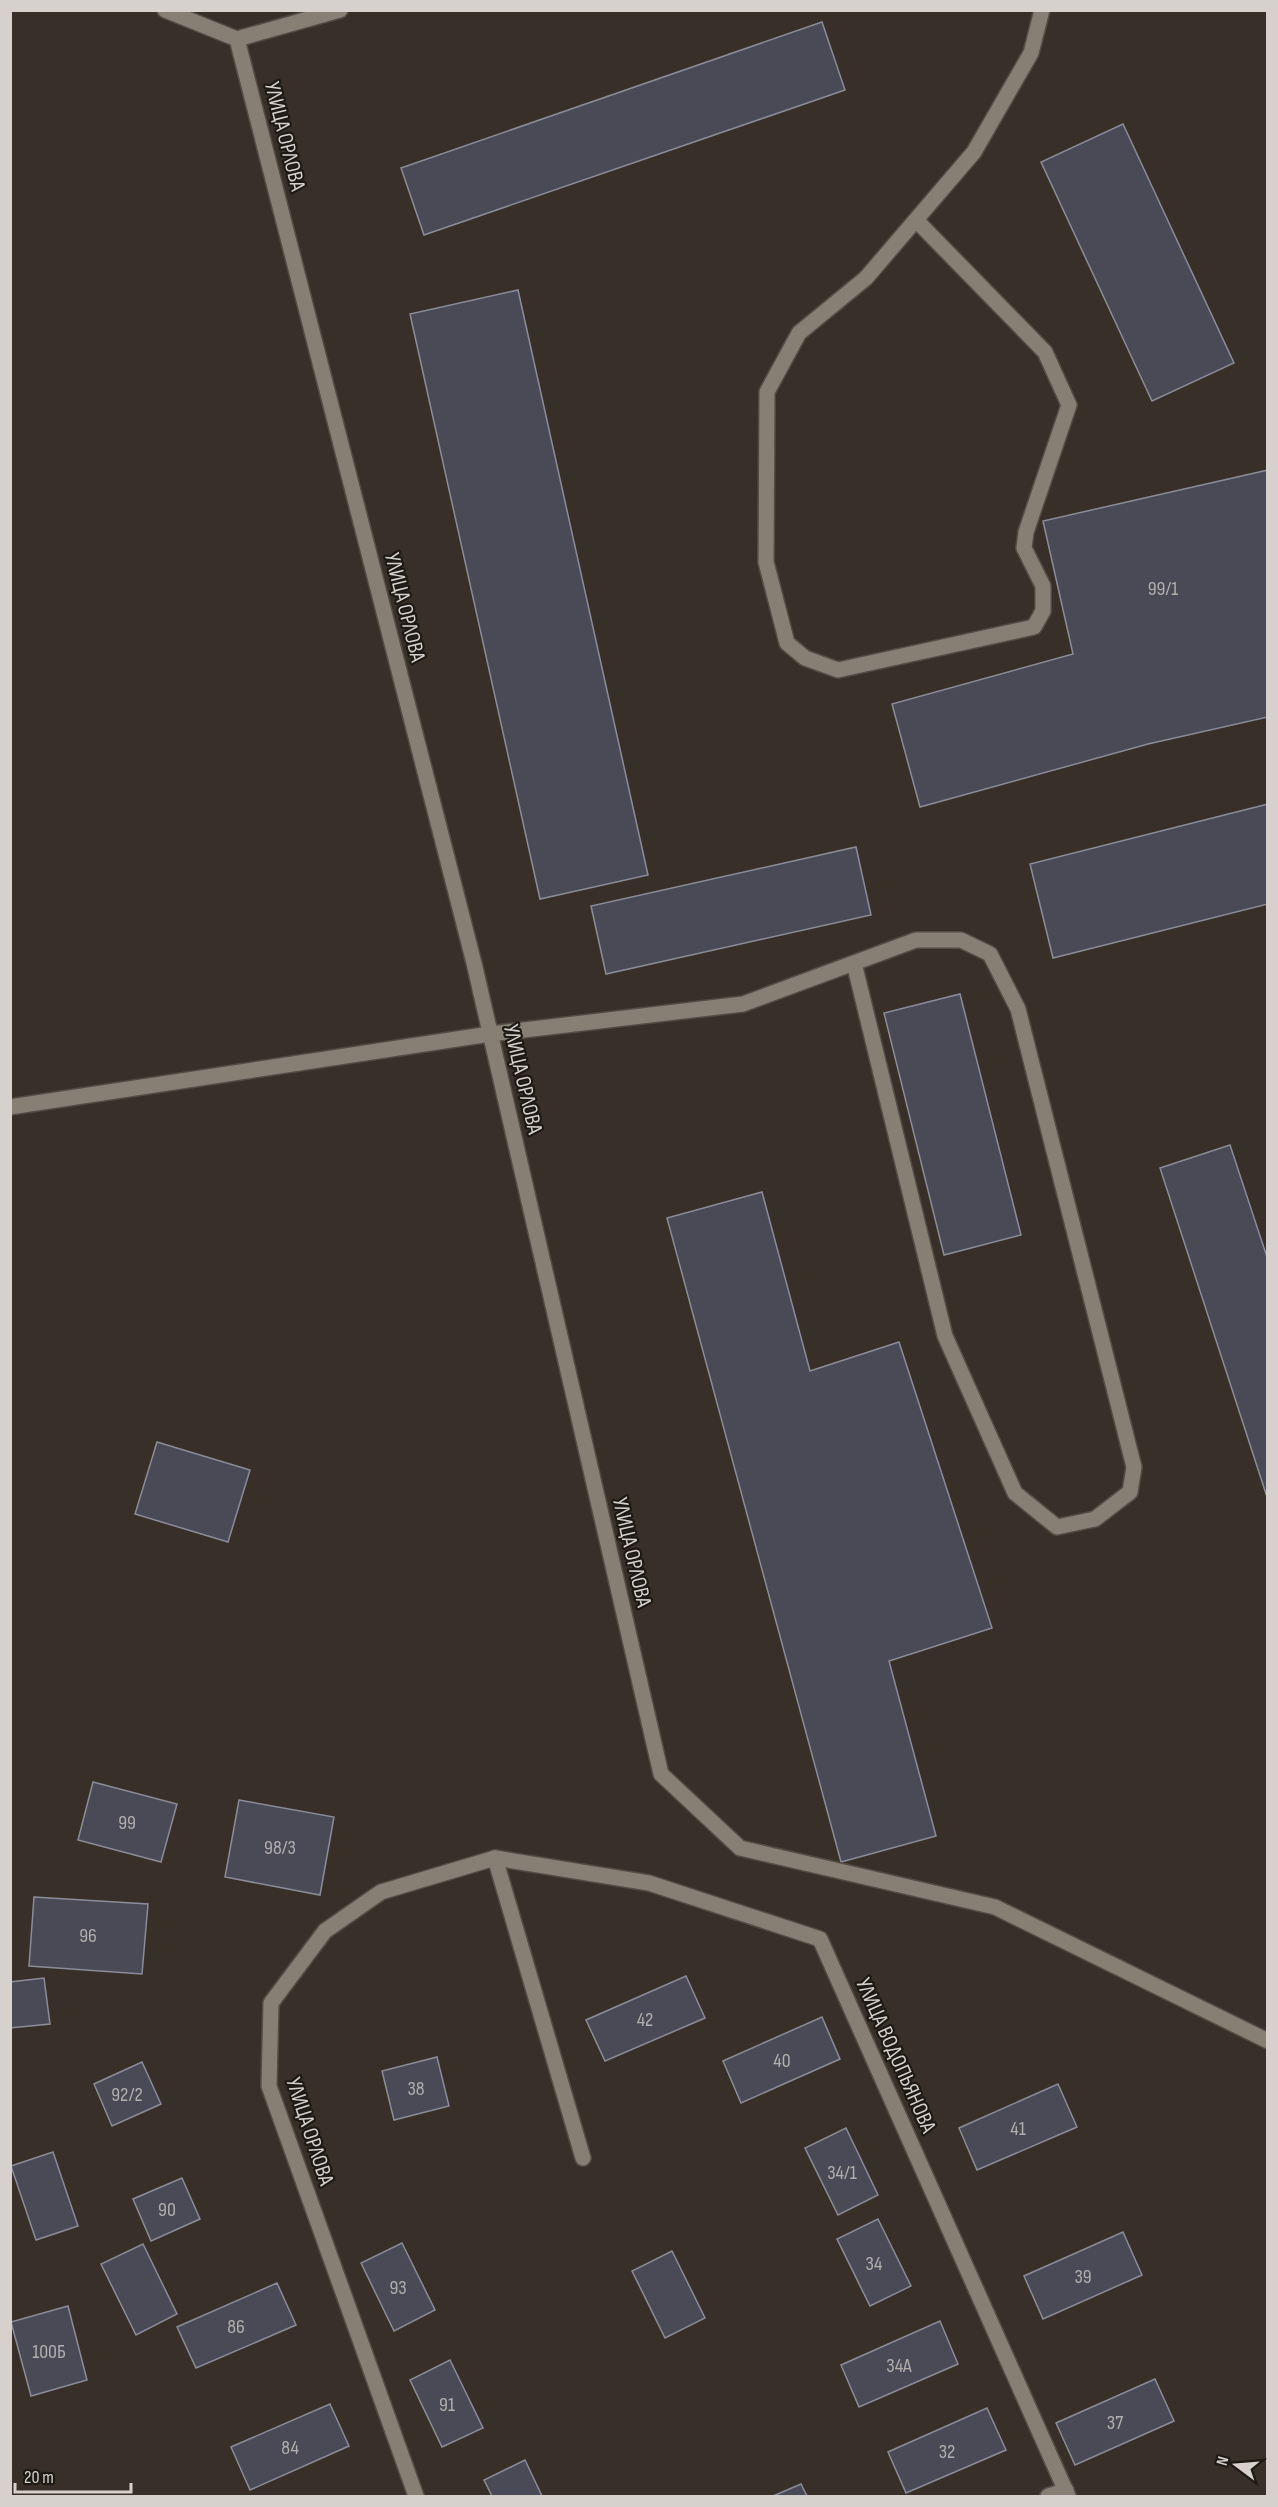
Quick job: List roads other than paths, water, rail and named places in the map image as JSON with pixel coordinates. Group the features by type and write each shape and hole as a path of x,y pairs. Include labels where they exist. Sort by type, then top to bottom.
{"street":[{"path":"165,10 237,39 340,10"},
{"path":"916,220 1045,352 1069,405 1026,532 1024,548 1043,586 1043,611 1034,627 838,670 805,658 787,643 766,562 766,392 800,333 866,278 974,152 1031,53 1042,10"},
{"name":"УЛИЦА ОРЛОВА","path":"237,39 468,940 661,1774 740,1848 995,1907 1268,2041"},
{"path":"10,1107 490,1034 743,1004 916,940 961,940 990,954 1018,1010 1134,1467 1130,1492 1095,1519 1057,1527 1015,1493 945,1336 854,963"},
{"path":"495,1858 583,2158"},
{"name":"УЛИЦА ОРЛОВА","path":"416,2496 269,2086 271,2004 325,1931 381,1892 495,1858"},
{"name":"УЛИЦА ВОДОПЬЯНОВА","path":"495,1858 649,1883 820,1939 1067,2493"},
{"path":"1048,2496 1067,2493"}]}
